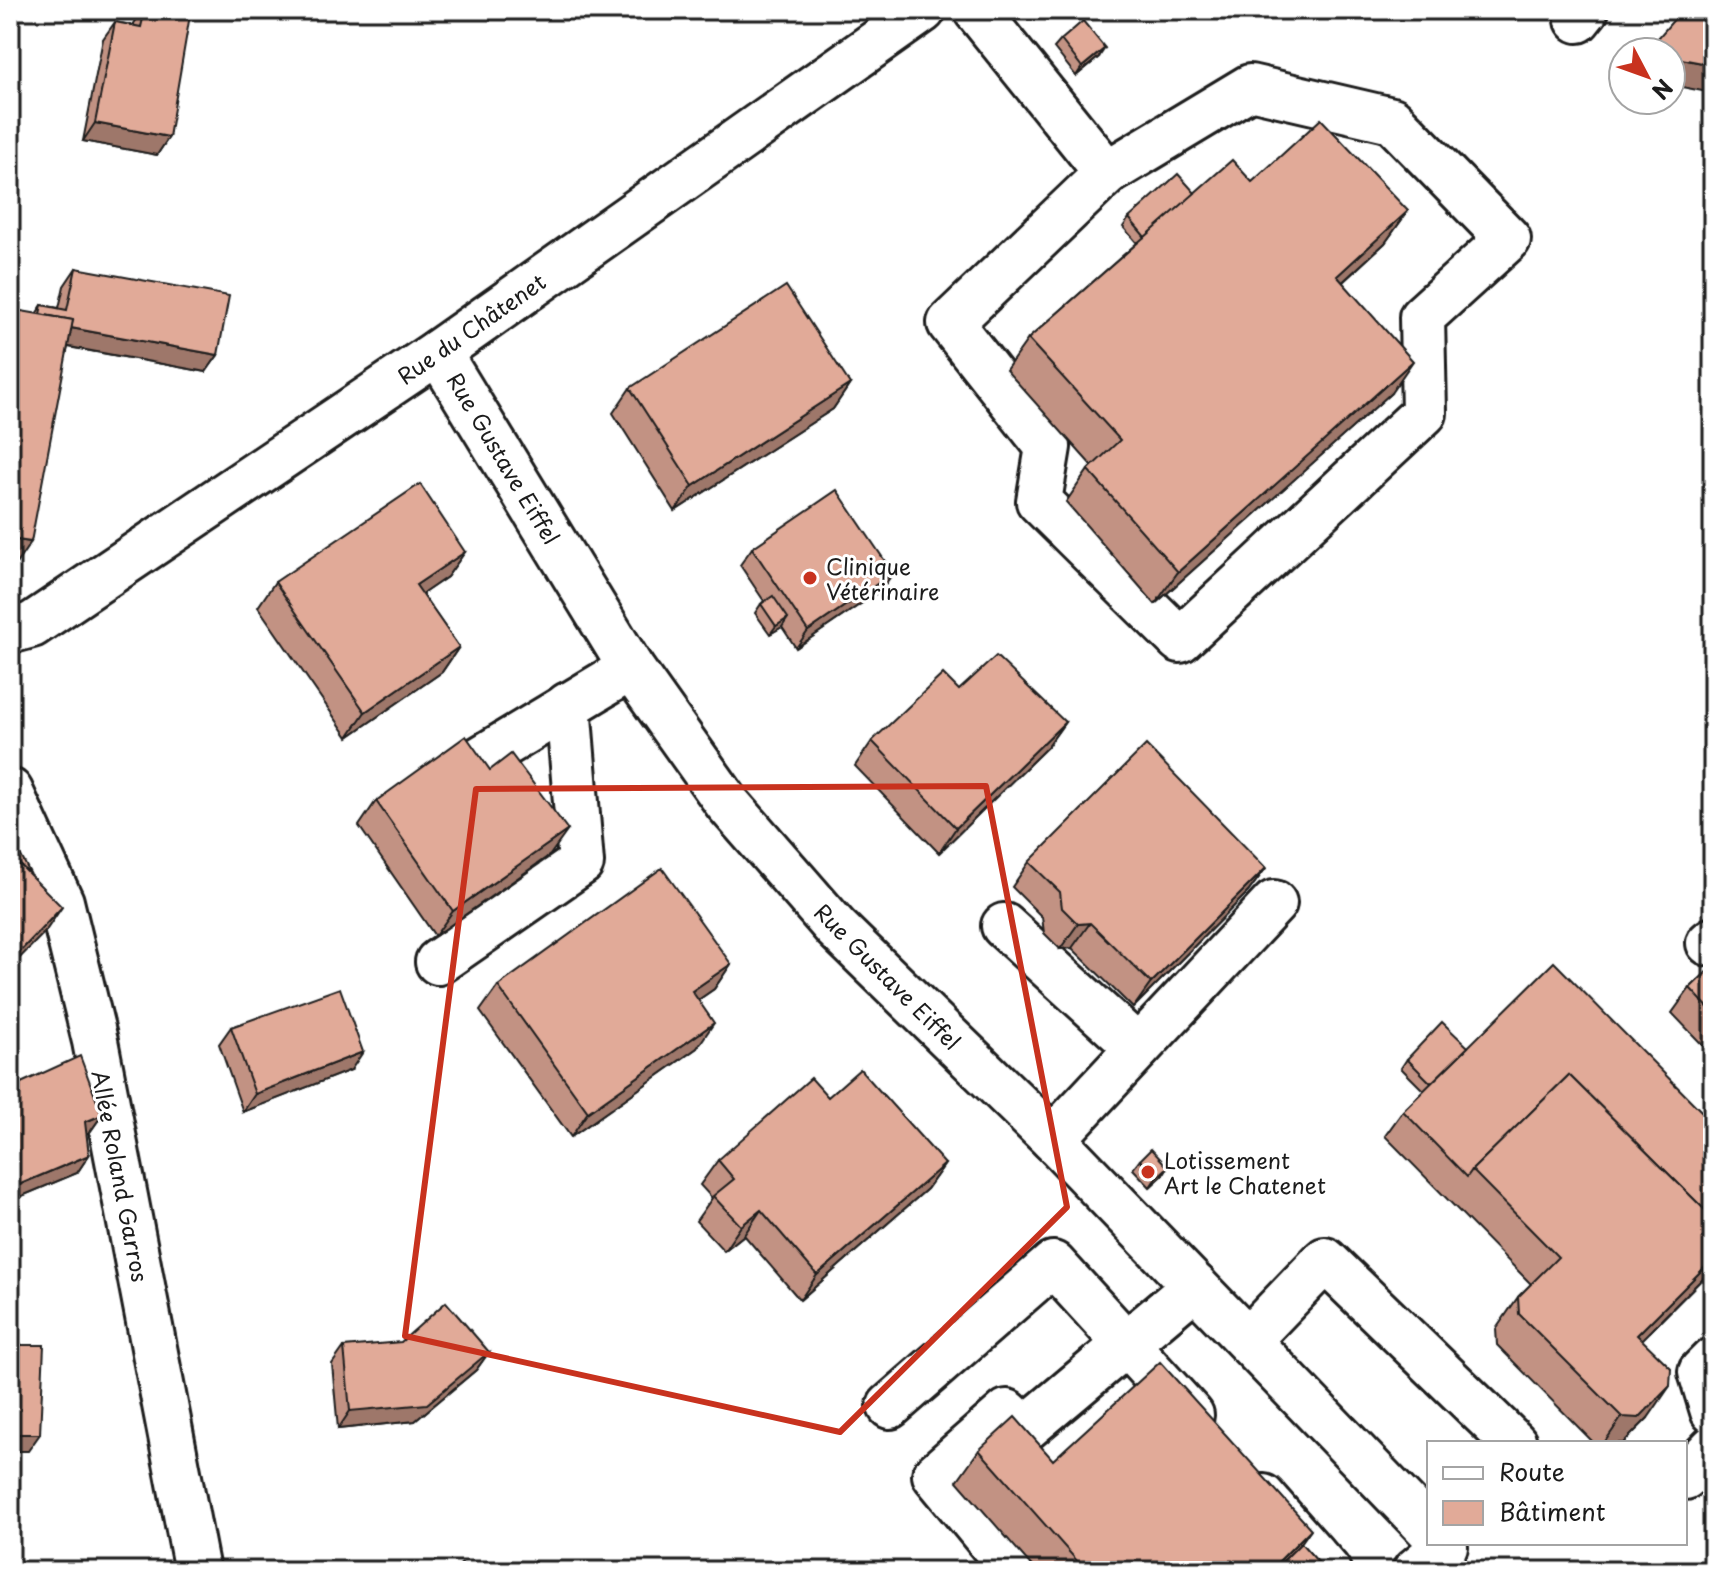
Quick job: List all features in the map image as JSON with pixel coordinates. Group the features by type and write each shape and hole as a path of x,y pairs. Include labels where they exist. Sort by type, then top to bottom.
{"street":[{"name":"Rue du Châtenet","path":"10,631 32,625 438,352 923,10"},
{"path":"976,10 1107,173"},
{"path":"1250,87 1392,120 1508,239 1422,317 1424,413 1180,640 1039,501 1048,447 950,323 1107,173 1250,87"},
{"name":"Rue Gustave Eiffel","path":"438,352 631,668 727,803 836,928 1053,1139 1248,1340 1427,1538"},
{"path":"480,759 631,668"},
{"path":"438,962 581,863 568,705"},
{"name":"Allée Roland Garros","path":"10,791 61,902 95,1041 197,1571"},
{"path":"1053,1139 1274,903"},
{"path":"1004,926 1138,1048"},
{"path":"1248,1340 1325,1260 1512,1441"},
{"path":"890,1406 1053,1264 1128,1343 1328,1571"},
{"path":"1014,1571 935,1475 1007,1412 1025,1429 1195,1286"},
{"path":"1713,1360 1701,1372 1713,1411"},
{"path":"1687,1475 1713,1448"}],"highlighted area":[{"path":"986,786 1067,1207 840,1432 405,1336 476,789"}],"building":[{"path":"145,10 187,10 190,15 169,137 95,123 115,22 141,27"},
{"path":"1682,10 1713,10 1713,65 1687,60 1687,36 1660,36"},
{"path":"1083,21 1105,48 1082,67 1061,40"},
{"path":"1321,119 1408,211 1337,276 1413,361 1178,572 1088,470 1120,440 1028,339 1232,160 1252,182"},
{"path":"1178,174 1195,193 1145,237 1129,218"},
{"path":"76,268 229,296 218,355 71,328 73,320 40,314 42,305 67,310"},
{"path":"786,286 850,384 693,486 630,388"},
{"path":"10,309 73,320 31,542 10,539"},
{"path":"420,484 465,552 416,585 459,647 365,712 275,582"},
{"name":"Clinique Vétérinaire","path":"837,490 893,573 808,631 752,548"},
{"path":"773,596 788,618 776,626 761,604"},
{"path":"996,656 1065,722 956,828 872,741 943,674 959,690"},
{"path":"466,736 490,770 511,754 568,830 453,911 376,801"},
{"path":"1146,745 1266,868 1151,983 1090,923 1078,924 1062,908 1060,892 1029,862"},
{"path":"11,837 31,875 15,860 10,866"},
{"path":"15,860 62,907 10,962 10,866"},
{"path":"662,868 731,964 692,991 714,1023 588,1112 498,986"},
{"path":"1554,962 1713,1123 1713,1218 1569,1075 1467,1177 1403,1111"},
{"path":"1713,966 1713,1013 1690,988"},
{"path":"340,988 363,1052 255,1094 231,1027"},
{"path":"1442,1022 1468,1047 1431,1083 1407,1059"},
{"path":"80,1056 102,1115 85,1122 89,1155 16,1186 10,1169 10,1088"},
{"path":"860,1069 945,1164 817,1275 761,1210 741,1226 713,1196 734,1179 718,1160 811,1078 828,1097"},
{"path":"1569,1075 1713,1218 1713,1259 1637,1335 1671,1368 1670,1386 1639,1418 1622,1417 1519,1314 1518,1297 1558,1257 1472,1170"},
{"path":"1151,1149 1168,1167 1156,1178 1140,1160"},
{"path":"446,1302 489,1352 427,1404 350,1411 344,1347 401,1342"},
{"path":"10,1345 44,1345 40,1434 10,1434"},
{"path":"1160,1362 1311,1529 1269,1571 1086,1571 979,1450 1015,1417 1053,1460"},
{"path":"1301,1543 1326,1571 1273,1571"},
{"path":"462,1563 469,1571 453,1571"}],"place":[{"name":"Clinique Vétérinaire","path":"810,578"},
{"name":"Lotissement Art le Chatenet","path":"1148,1172"}]}
